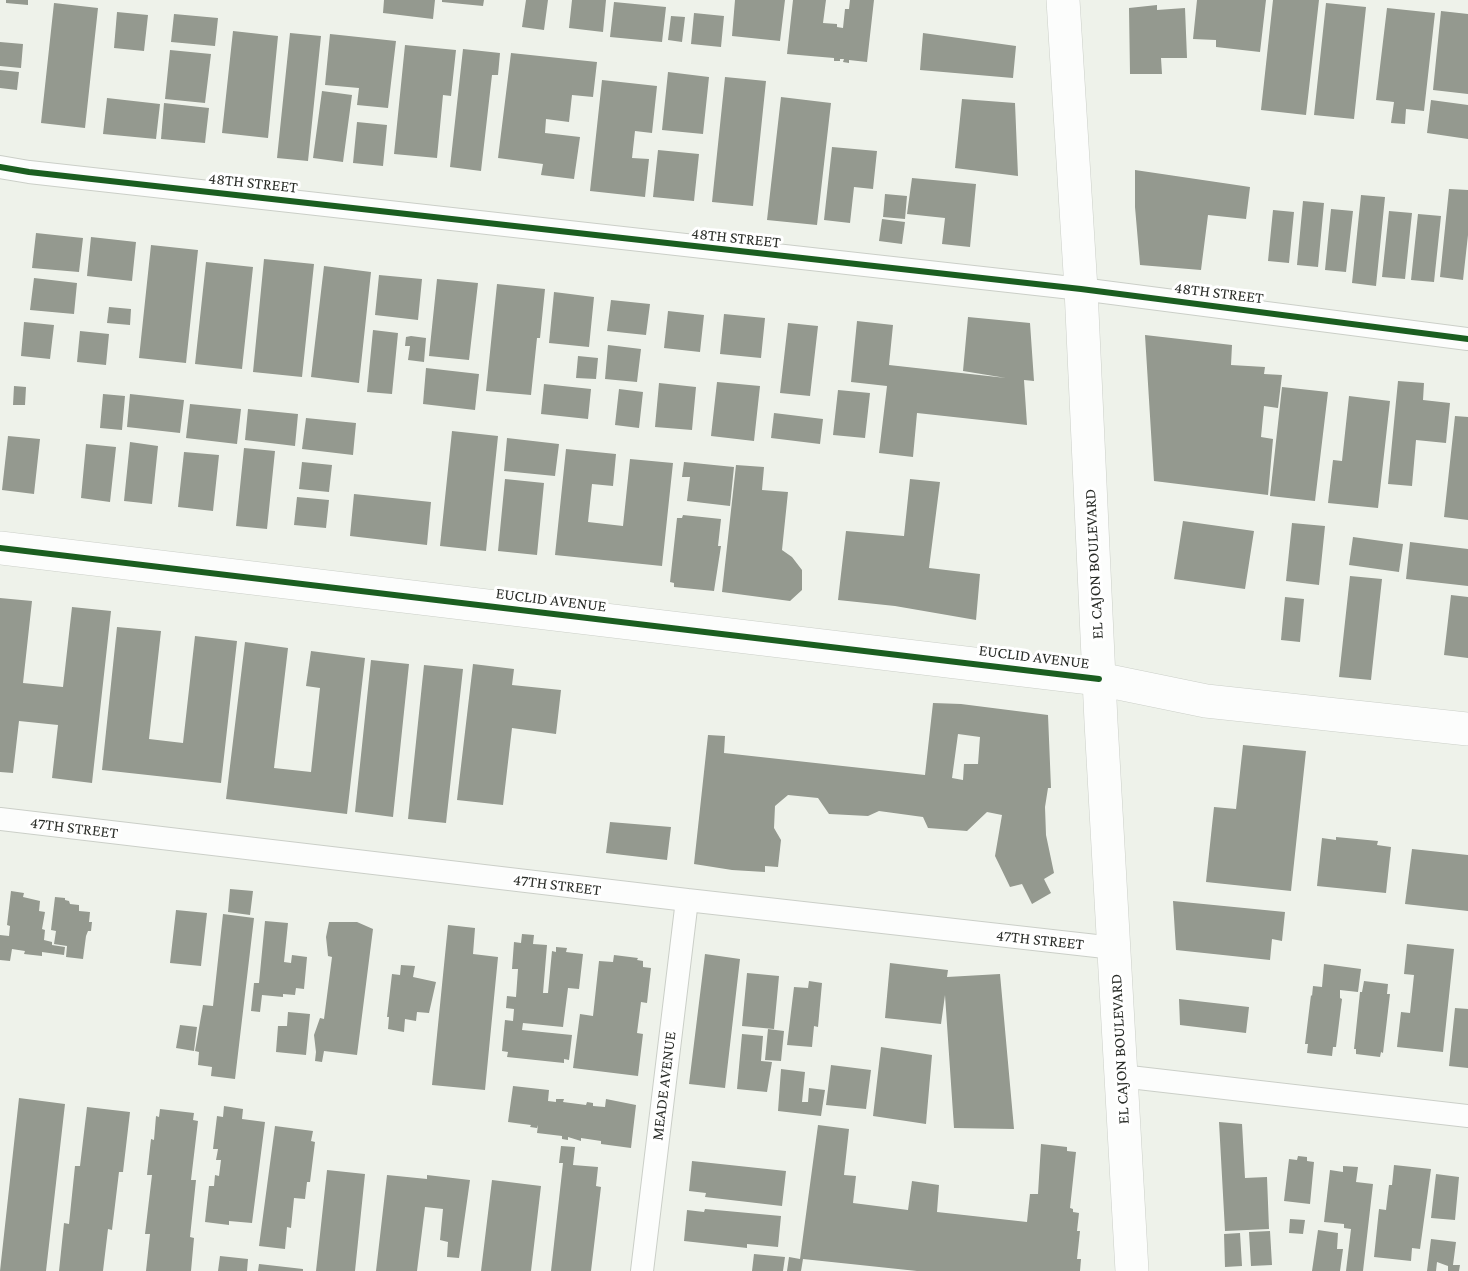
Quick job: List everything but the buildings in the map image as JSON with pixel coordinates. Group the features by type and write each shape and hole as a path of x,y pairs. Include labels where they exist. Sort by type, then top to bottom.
{"main road":[{"name":"EL CAJON BOULEVARD","path":"1063,0 1081,289 1099,679 1132,1271"},
{"name":"EUCLID AVENUE","path":"0,548 1099,679 1206,701 1468,729"}],"street":[{"name":"48TH STREET","path":"0,167 28,172 1081,289 1468,339"},
{"name":"47TH STREET","path":"0,819 1114,948"},
{"name":"MEADE AVENUE","path":"642,1271 687,900"},
{"path":"1121,1076 1468,1116"}],"cycle path":[{"path":"0,167 1081,289 1468,339"},
{"path":"0,548 1099,679"}]}
